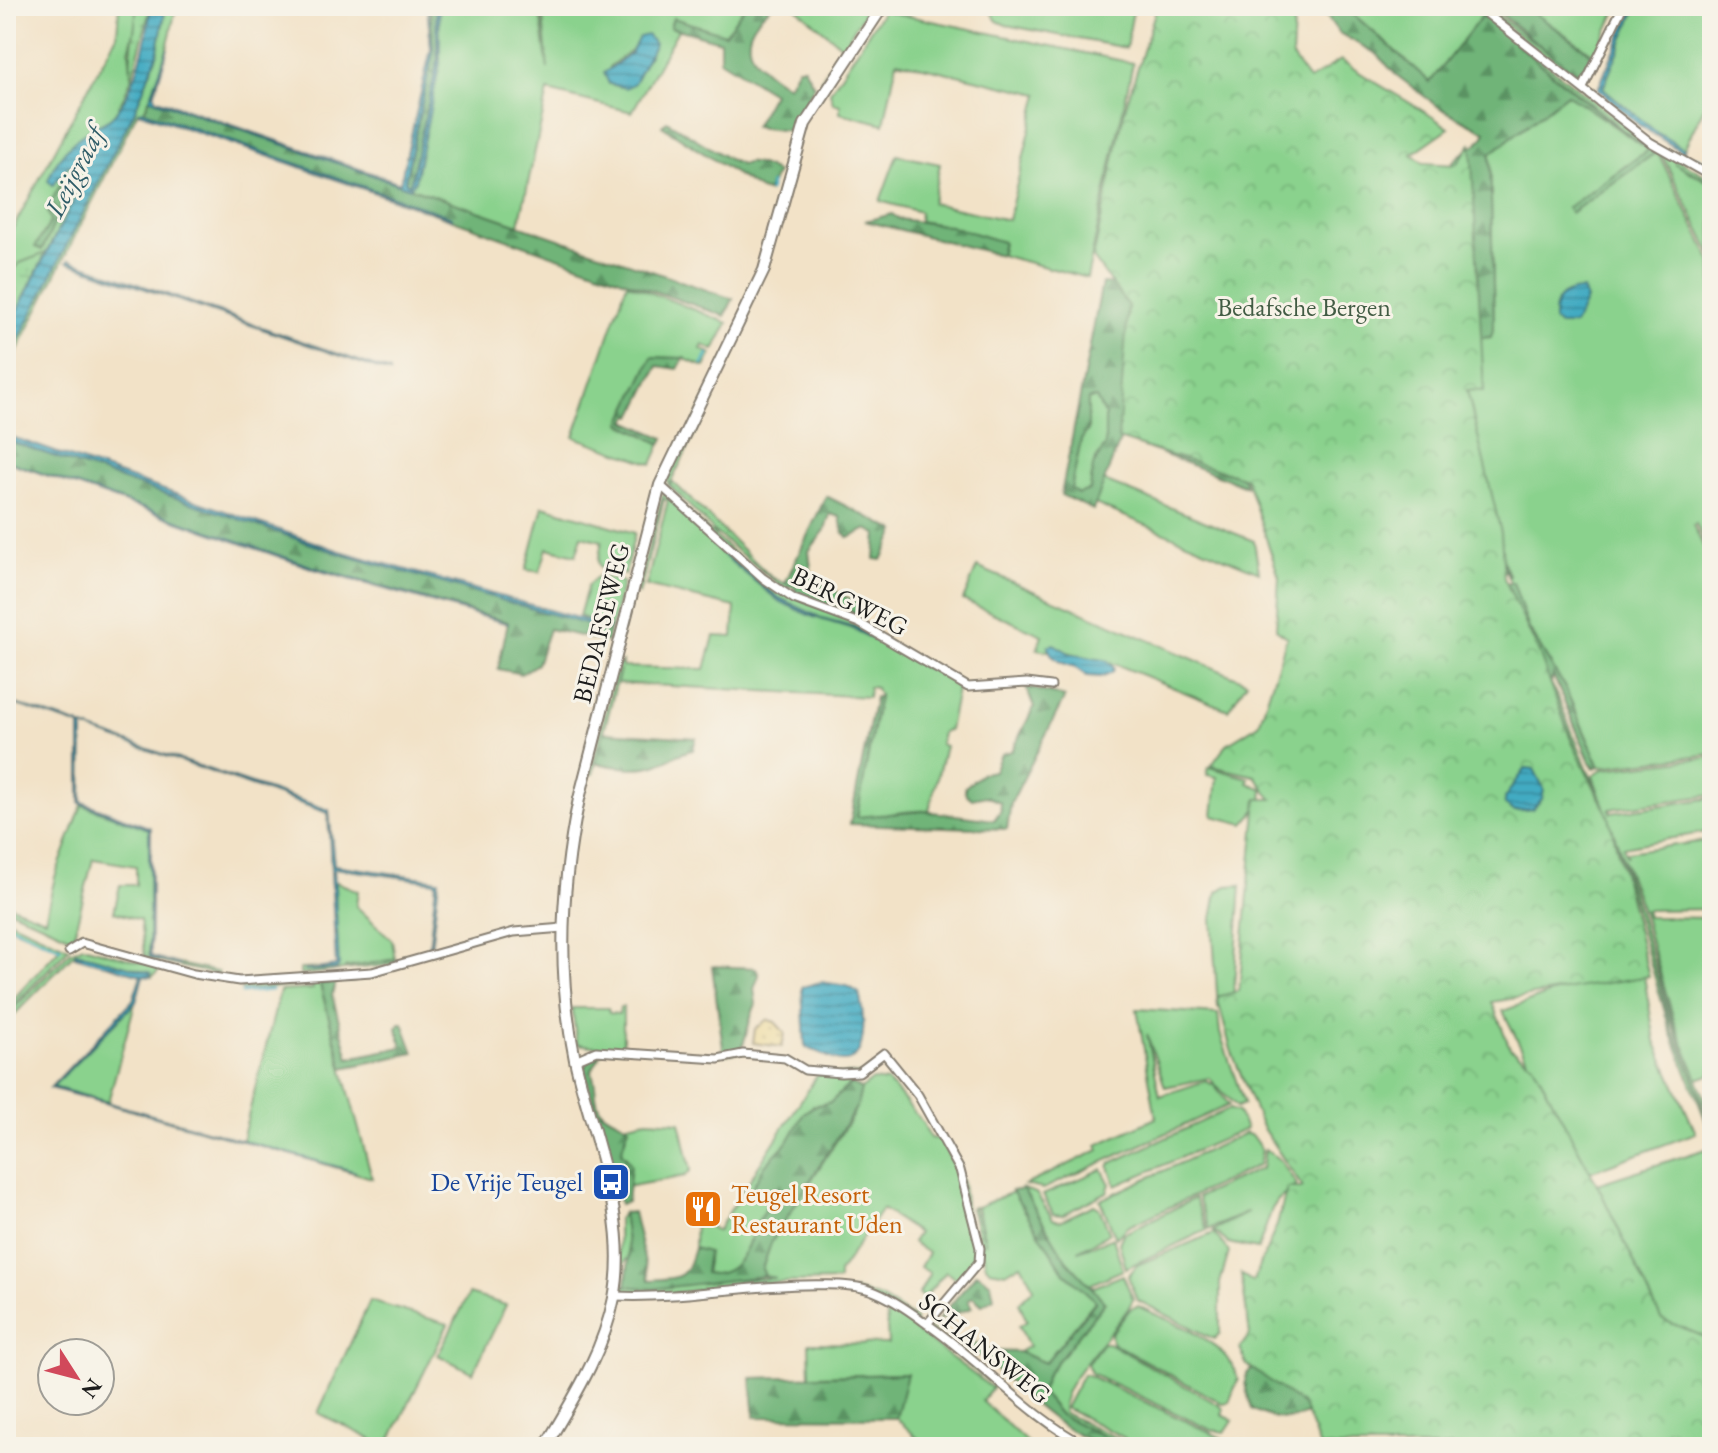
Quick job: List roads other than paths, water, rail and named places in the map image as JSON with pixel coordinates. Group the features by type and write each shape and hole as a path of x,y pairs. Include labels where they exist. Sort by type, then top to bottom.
{"street":[{"name":"BEDAFSEWEG","path":"545,1447 593,1363 615,1296 614,1218 575,1060 563,928 570,842 579,799 660,485 764,270 805,124 883,6"},
{"path":"1477,6 1650,142 1712,177"},
{"path":"1583,88 1623,6"},
{"name":"BERGWEG","path":"660,485 763,578 802,603 859,623 968,687 1027,683 1051,686"},
{"path":"69,951 82,943 207,977 250,981 372,972 514,932 563,928"},
{"path":"575,1060 596,1051 718,1059 743,1054 785,1058 805,1070 841,1073 859,1072 884,1053 941,1132 965,1181 970,1218 981,1253 974,1269 927,1324"},
{"name":"SCHANSWEG","path":"615,1296 654,1299 734,1287 837,1284 883,1295 992,1373 1038,1416 1088,1447"}],"water":[{"path":"151,6 166,6 157,55 135,110 6,365 6,333 86,176 77,165 69,165 53,185 48,181 51,173 71,145 110,119 128,93 147,34"},
{"path":"427,6 433,52 405,181 410,185 438,60 436,6 439,6 440,63 415,181 410,188 150,99 168,48 154,95 157,99 400,183 431,49"},
{"path":"1633,6 1637,6 1603,88 1656,132 1684,149 1684,153 1639,125 1598,89"},
{"path":"647,35 655,44 634,83 626,88 609,84 604,73 631,53 639,37"},
{"path":"141,110 452,217 452,219 138,112"},
{"path":"69,260 390,372 390,373 67,262"},
{"path":"1582,290 1586,299 1574,325 1559,325 1554,321 1557,302 1564,294"},
{"path":"6,435 340,551 609,627 606,630 341,554 6,440"},
{"path":"6,461 319,569 509,624 317,570"},
{"path":"675,504 728,556 779,598 821,618 855,627 926,668 854,629 811,616 779,601 722,554"},
{"path":"1054,644 1071,654 1108,661 1114,668 1113,672 1100,677 1087,676 1054,658 1048,646"},
{"path":"80,726 83,727 82,802 151,828 151,956 180,965 150,958 149,829 80,803"},
{"path":"84,727 329,810 334,865 439,880 429,948 436,882 334,868 339,966 337,969 303,971 336,966 328,813"},
{"path":"1526,768 1534,769 1544,789 1542,799 1533,809 1514,811 1505,805 1504,798"},
{"path":"76,952 151,973 150,977 143,976 136,1002 52,1087 356,1172 50,1088 133,1000 141,975 75,956"},
{"path":"821,982 847,986 859,993 863,1033 857,1054 849,1060 838,1060 805,1046 802,987"}],"waterway":[{"path":"1695,157 1712,166"},
{"path":"769,191 771,184"},
{"path":"703,364 708,354"},
{"path":"6,924 60,948"},
{"path":"242,993 271,990"}],"place":[{"name":"De Vrije Teugel","path":"611,1182"},
{"name":"Teugel Resort Restaurant Uden","path":"703,1209"}],"water label":[{"name":"Leijgraaf","path":"74,171"}],"park label":[{"name":"Bedafsche Bergen","path":"1304,307"}]}
